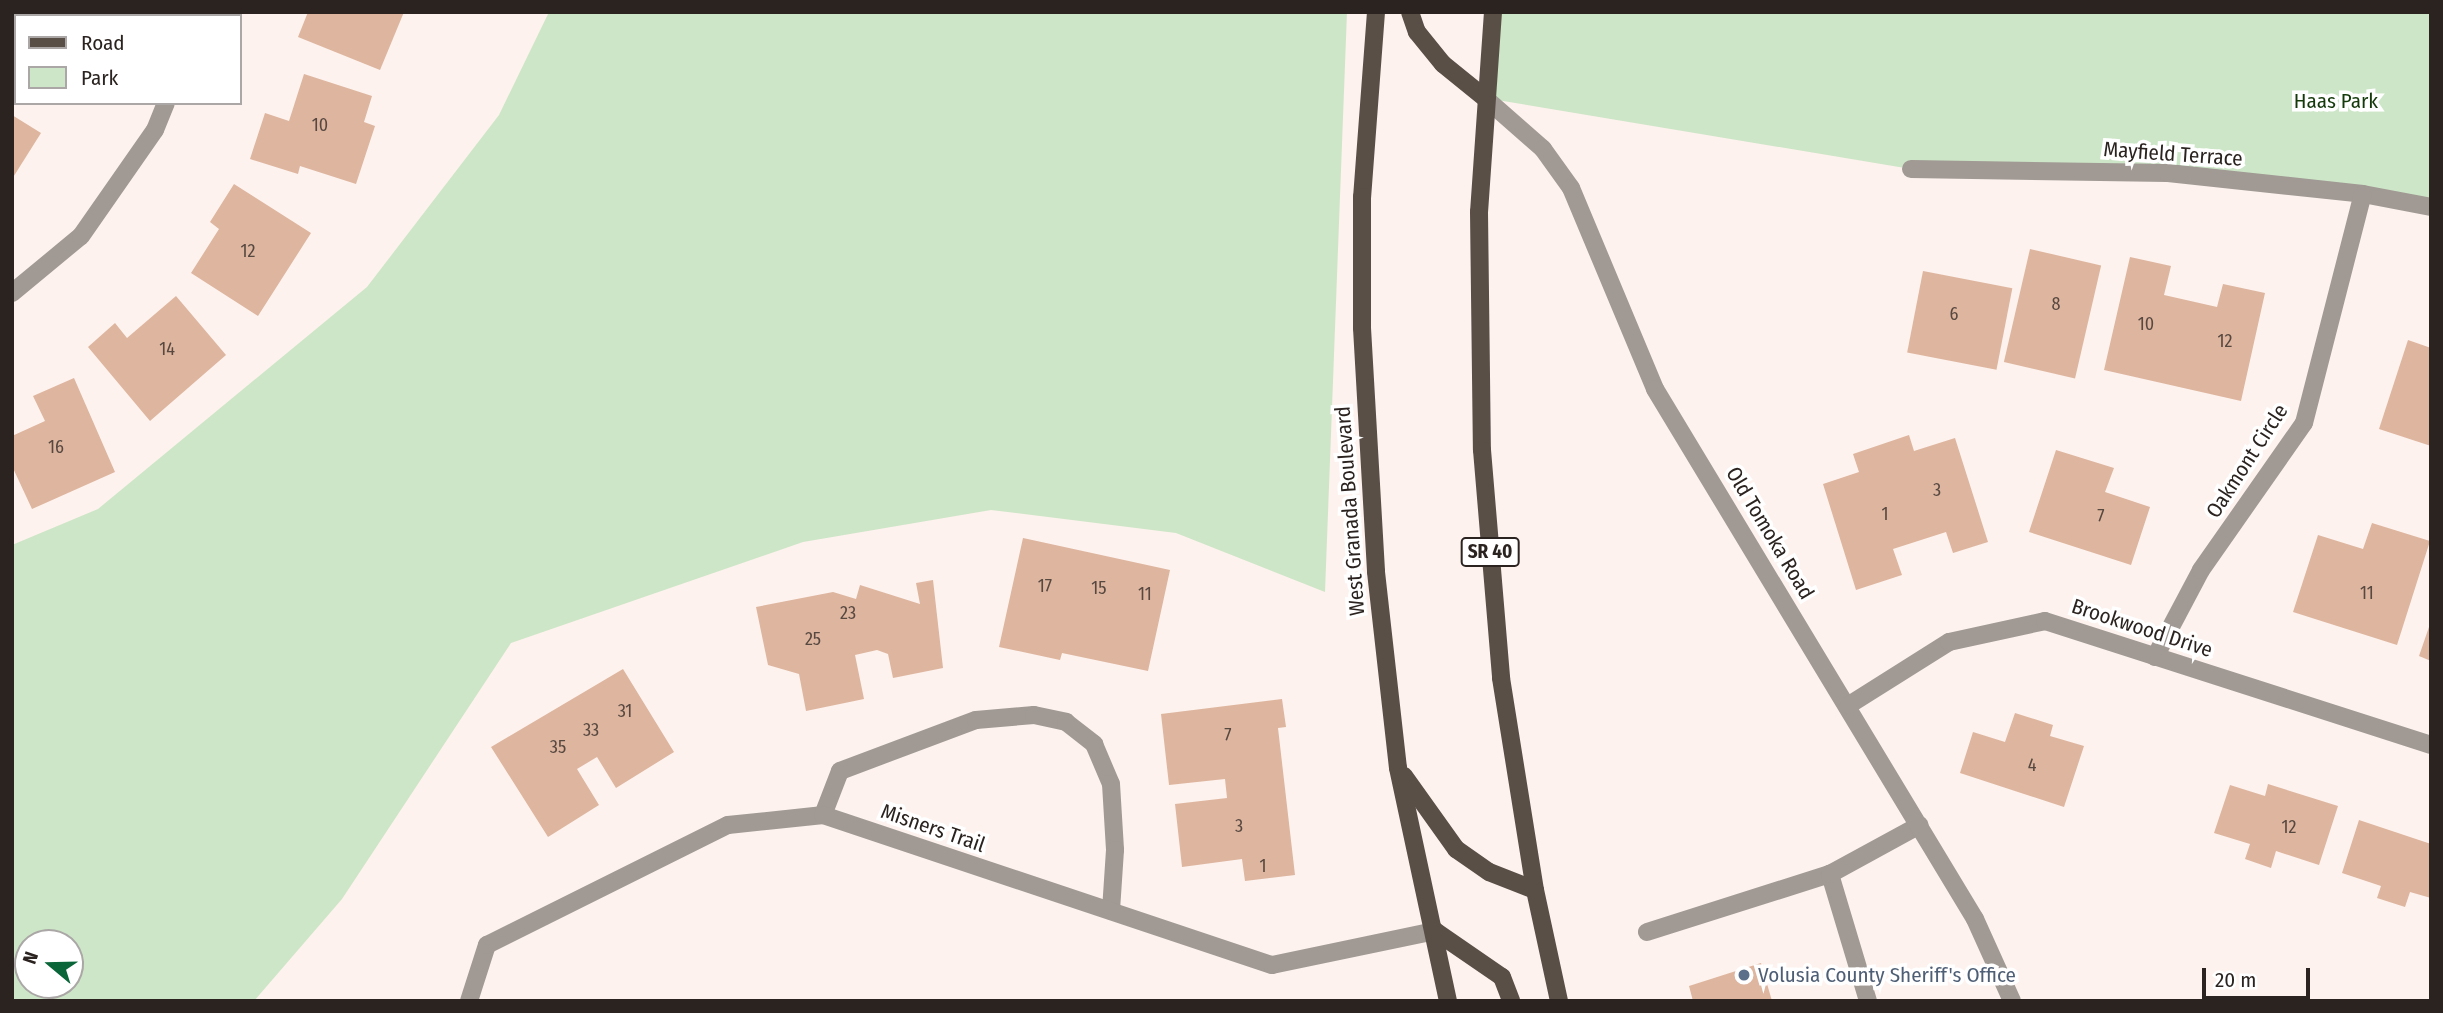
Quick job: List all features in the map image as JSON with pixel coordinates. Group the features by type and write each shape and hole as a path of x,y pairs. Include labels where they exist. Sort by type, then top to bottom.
{"main road":[{"name":"West Granada Boulevard","path":"1376,12 1362,197 1362,327 1376,572 1398,768 1448,1001"},
{"path":"1410,12 1417,32 1443,64 1485,98"},
{"name":"SR 40","path":"1493,12 1485,98 1477,329 1482,450 1501,678 1535,890 1559,1001"},
{"path":"1398,768 1456,849 1489,872 1535,890"},
{"path":"1435,931 1502,977 1511,1001"}],"street":[{"name":"Old Tomoka Road","path":"1485,98 1543,149 1571,188 1656,389 1849,705 1975,919 2012,1001"},
{"path":"12,293 81,236 155,130 165,105"},
{"name":"Mayfield Terrace","path":"1911,169 2168,173 2363,194 2431,207"},
{"name":"Oakmont Circle","path":"2155,657 2201,570 2304,423 2363,194"},
{"name":"Brookwood Drive","path":"1849,705 1949,642 2045,621 2431,745"},
{"path":"823,815 840,771 852,766 976,720 1034,715 1066,722 1094,744 1111,784 1115,850 1111,912"},
{"name":"Misners Trail","path":"469,1001 487,945 728,825 823,815 1272,965 1435,931"},
{"path":"1647,932 1830,874 1920,825"},
{"path":"1830,874 1868,1001"}],"green space":[{"path":"549,12 1347,12 1325,592 1176,533 991,510 803,542 511,643 342,899 254,1001 12,1001 12,545 98,509 367,287 499,115"},
{"name":"Haas Park","path":"1493,12 2431,12 2431,207 2168,173 1911,169 1485,98"}],"building":[{"path":"22,12 106,12 64,14"},
{"path":"308,12 404,12 380,70 298,37"},
{"path":"304,74 372,96 364,122 375,126 356,184 300,166 298,174 250,159 265,113 289,121"},
{"path":"12,115 41,133 12,179"},
{"path":"234,184 311,233 258,316 191,273 219,229 210,222"},
{"path":"2030,249 2101,265 2075,378 2004,362"},
{"path":"2130,257 2171,266 2164,295 2217,307 2223,284 2265,293 2241,401 2104,370"},
{"path":"1923,271 2012,288 1996,370 1907,352"},
{"path":"176,296 226,355 150,421 88,347 115,323 127,338"},
{"path":"2408,340 2431,348 2431,446 2379,429"},
{"path":"74,378 115,472 32,509 12,466 12,436 45,421 33,396"},
{"path":"1909,435 1914,451 1955,438 1988,542 1953,553 1946,532 1893,549 1902,575 1856,590 1823,484 1859,472 1853,454"},
{"path":"2056,450 2114,468 2105,492 2150,507 2131,565 2029,532"},
{"path":"2372,523 2430,541 2397,645 2293,612 2318,535 2363,549"},
{"path":"1023,538 1170,570 1148,671 1062,653 1060,660 999,647"},
{"path":"933,580 943,668 893,678 888,654 877,650 855,655 864,699 806,711 799,674 768,665 756,607 833,592 856,599 860,585 920,604 916,583"},
{"path":"2431,624 2431,661 2419,656"},
{"path":"623,669 674,752 616,788 597,757 577,769 599,805 548,837 491,747"},
{"path":"1282,699 1286,727 1278,728 1295,875 1245,881 1242,859 1182,867 1175,804 1227,798 1225,779 1169,785 1161,714"},
{"path":"2015,713 2053,725 2050,736 2084,746 2064,807 1960,773 1973,732 2005,742"},
{"path":"2268,784 2338,806 2319,865 2276,851 2271,868 2245,859 2250,844 2214,833 2230,785 2265,796"},
{"path":"2359,820 2431,844 2431,898 2410,892 2405,907 2377,898 2381,886 2342,873"},
{"name":"Volusia County Sheriff's Office","path":"1761,963 1772,1001 1693,1001 1689,986"}],"place":[{"name":"Volusia County Sheriff's Office","path":"1744,975"}]}
